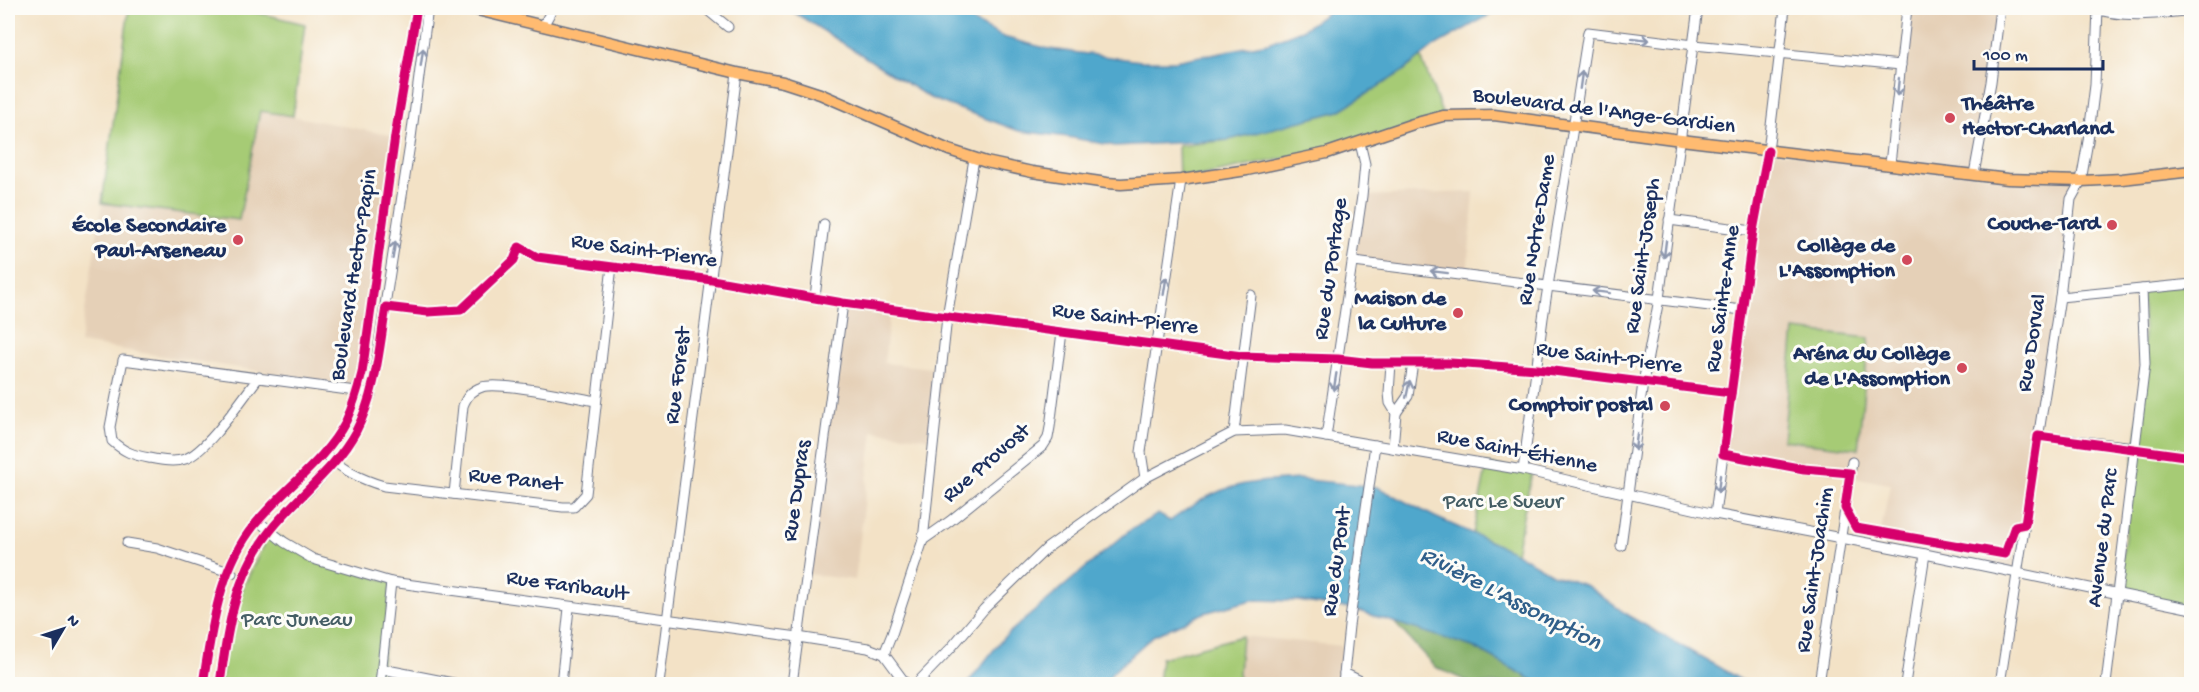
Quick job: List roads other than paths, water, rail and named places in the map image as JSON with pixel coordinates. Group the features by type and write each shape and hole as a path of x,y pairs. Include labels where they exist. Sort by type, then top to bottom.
{"main road":[{"name":"Boulevard de l'Ange-Gardien","path":"469,8 783,82 820,94 974,159 1032,172 1107,183 1181,180 1247,170 1327,153 1443,116 1494,115 1680,140 2019,179 2080,181 2192,171"}],"street":[{"name":"Boulevard Hector-Papin","path":"203,684 215,612 228,572 244,540 258,521 323,453 346,420 358,391 395,136 417,8"},
{"name":"Boulevard Hector-Papin","path":"220,684 227,633 242,577 270,531 335,463 356,430 371,395 411,138 428,8"},
{"path":"543,26 553,8"},
{"path":"705,8 728,27"},
{"name":"Rue Saint-Joseph","path":"1621,546 1643,383 1659,299 1698,8"},
{"name":"Rue Sainte-Anne","path":"1715,514 1753,231 1768,150 1785,8"},
{"path":"1890,164 1907,8"},
{"path":"1974,174 1991,82 2000,8"},
{"path":"2097,8 2158,15 2192,10"},
{"name":"Rue Dorval","path":"2000,684 2060,297 2071,200 2080,181 2088,141 2095,85 2097,8"},
{"name":"Rue Notre-Dame","path":"1523,470 1548,286 1588,32 1694,45"},
{"path":"1694,45 1901,65"},
{"name":"Rue Forest","path":"659,684 737,73"},
{"path":"395,136 411,138"},
{"name":"Rue du Portage","path":"1326,437 1354,262 1365,164 1360,143"},
{"path":"906,684 884,654 923,540 947,317 974,159"},
{"path":"1145,478 1141,452 1181,180"},
{"path":"1669,220 1753,231"},
{"path":"815,297 824,224"},
{"name":"Rue Saint-Pierre","path":"519,247 537,256 712,280 843,303 1242,356 1391,363 1451,363 1537,369 1731,393"},
{"path":"1354,262 1742,310"},
{"name":"Rue Panet","path":"323,453 363,480 384,486 574,507 586,494 612,266"},
{"path":"2060,297 2192,284"},
{"name":"Avenue du Parc","path":"2106,684 2145,364 2142,289"},
{"path":"1234,432 1251,295"},
{"name":"Rue Dupras","path":"792,684 843,303"},
{"name":"Rue Provost","path":"923,540 950,522 1043,446 1048,438 1050,427 1062,332"},
{"path":"259,377 218,430 191,457 176,460 129,454 112,441 110,427 123,360 259,377 358,391 371,395"},
{"path":"1391,363 1389,393 1390,403 1396,413"},
{"path":"1393,448 1396,413 1408,396 1413,363"},
{"path":"454,494 463,406 471,392 480,387 498,386 596,401"},
{"name":"Rue Saint-Étienne","path":"916,684 984,609 1047,548 1145,478 1234,432 1285,430 1523,470 1715,514 1925,554 2118,595 2192,607"},
{"path":"2037,436 2135,447"},
{"name":"Rue du Pont","path":"1343,684 1375,445"},
{"name":"Rue Saint-Joachim","path":"1819,684 1852,462"},
{"name":"Rue Faribault","path":"258,521 313,559 346,571 391,582 569,608 798,637 868,648 884,654"},
{"path":"127,543 157,548 242,577"},
{"path":"1905,684 1925,554"},
{"path":"380,684 391,582"},
{"path":"561,684 569,608"},
{"path":"382,669 458,684"},
{"path":"1344,673 1367,684"}],"water":[{"path":"787,8 948,8 1003,37 1049,49 1141,61 1175,61 1268,43 1302,30 1334,8 1502,8 1436,45 1402,72 1339,111 1229,140 1115,146 1019,131 930,98"},
{"name":"Rivière L'Assomption","path":"1298,479 1377,487 1435,517 1516,553 1554,575 1587,586 1629,616 1741,680 1753,684 1540,684 1473,647 1352,609 1298,601 1252,600 1204,613 1153,636 1113,672 1104,684 967,684 1003,638 1130,530 1158,514 1170,521 1202,500 1232,487"}],"place":[{"name":"Théâtre Hector-Charland","path":"1950,118"},
{"name":"Couche-Tard","path":"2112,225"},
{"name":"École Secondaire Paul-Arseneau","path":"238,240"},
{"name":"Collège de L'Assomption","path":"1907,260"},
{"name":"Maison de la Culture","path":"1458,313"},
{"name":"Aréna du Collège de L'Assomption","path":"1962,368"},
{"name":"Comptoir postal","path":"1665,406"}],"park label":[{"name":"Parc Le Sueur","path":"1503,503"},
{"name":"Parc Juneau","path":"297,621"}]}
